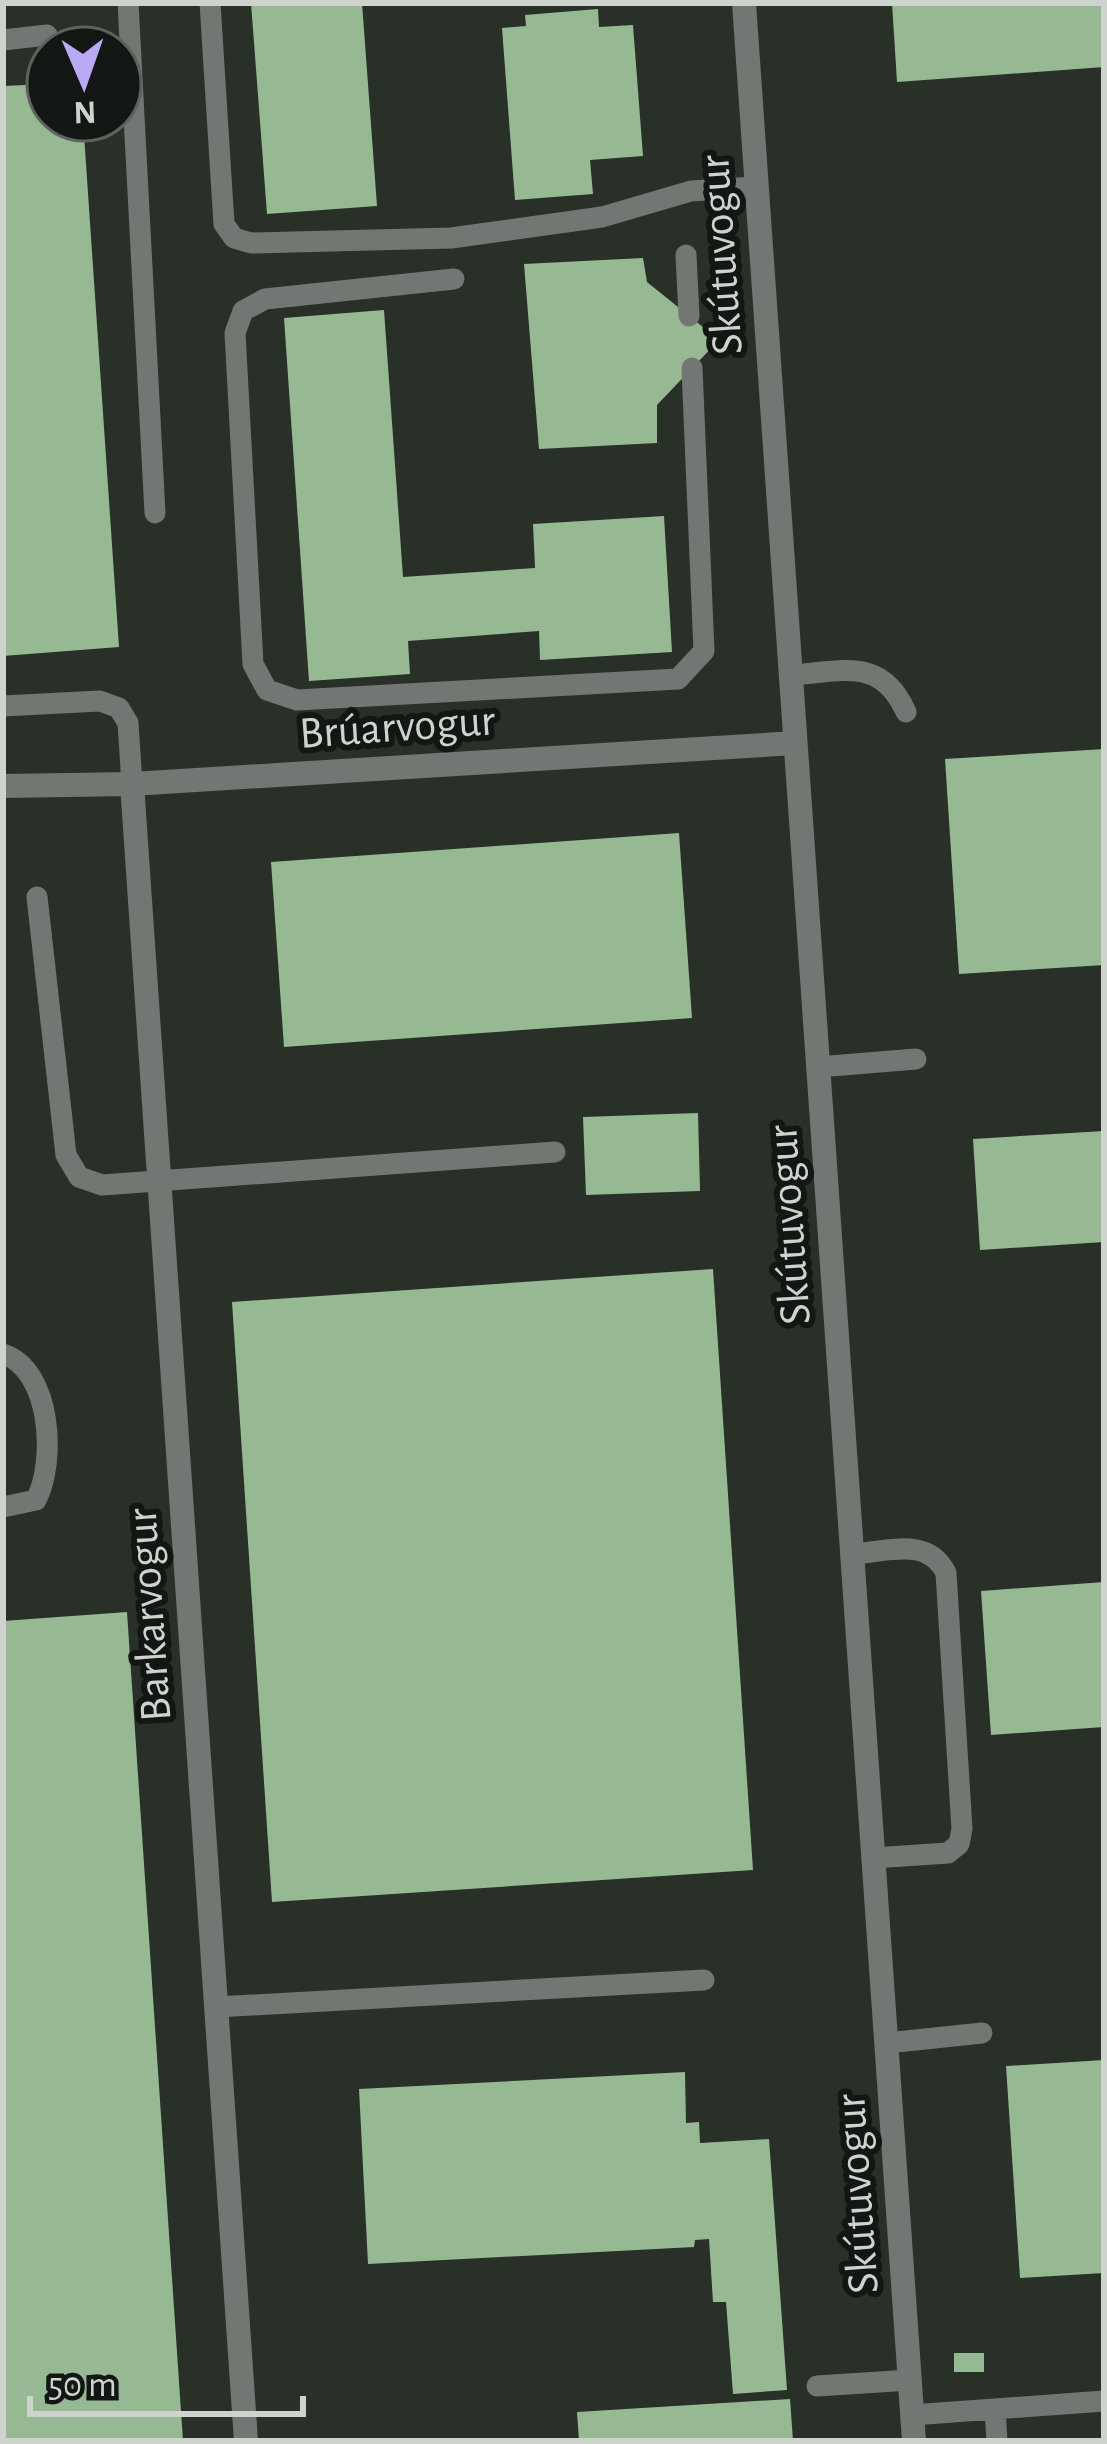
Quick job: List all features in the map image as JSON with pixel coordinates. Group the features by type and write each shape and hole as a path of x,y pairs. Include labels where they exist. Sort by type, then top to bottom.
{"street":[{"name":"Skútuvogur","path":"743,3 914,2441"},
{"name":"Brúarvogur","path":"3,786 133,784 795,742"},
{"name":"Barkarvogur","path":"133,784 246,2441"}],"lane":[{"path":"128,3 155,513"},
{"path":"210,3 224,224 234,238 251,243 451,238 602,217 691,191 756,187"},
{"path":"686,255 689,316"},
{"path":"454,279 265,299 244,311 236,333 254,664 267,690 297,700 678,679 704,651 692,368"},
{"path":"790,675 856,670 877,674 896,690 906,712"},
{"path":"3,706 100,701 119,708 128,723 133,784"},
{"path":"38,897 66,1155 79,1177 102,1185 554,1152"},
{"path":"818,1067 916,1059"},
{"path":"3,1354 32,1373 43,1396 46,1480 36,1500 3,1507"},
{"path":"852,1553 921,1549 938,1557 946,1574 962,1829 959,1844 948,1853 873,1858"},
{"path":"216,2007 704,1980"},
{"path":"887,2043 982,2033"},
{"path":"817,2386 910,2380"},
{"path":"912,2415 1104,2402"},
{"path":"995,2410 997,2441"}],"building":[{"path":"251,3 362,3 377,206 267,214"},
{"path":"892,3 1104,3 1104,67 897,82"},
{"path":"598,9 599,27 633,25 643,156 590,160 593,194 515,200 502,28 526,26 525,15"},
{"path":"24,85 24,144 85,144 119,647 3,656 3,86"},
{"path":"643,258 647,282 719,340 657,405 657,443 539,449 524,264"},
{"path":"384,310 403,577 535,568 533,524 664,516 672,652 540,660 539,631 408,641 410,674 309,681 284,318"},
{"path":"1104,749 1104,965 959,974 945,759"},
{"path":"679,833 692,1018 284,1047 271,862"},
{"path":"698,1113 700,1191 586,1195 583,1117"},
{"path":"1104,1131 1104,1242 980,1250 973,1139"},
{"path":"713,1269 753,1870 272,1902 232,1302"},
{"path":"1104,1582 1104,1727 991,1735 981,1591"},
{"path":"127,1612 183,2441 3,2441 3,1621"},
{"path":"1104,2060 1104,2273 1020,2278 1006,2066"},
{"path":"685,2072 686,2123 699,2122 700,2143 769,2139 787,2390 733,2394 726,2302 713,2302 709,2239 695,2240 694,2247 368,2264 359,2089"},
{"path":"954,2353 984,2353 984,2372 954,2372"},
{"path":"790,2399 793,2441 579,2441 577,2412"}]}
